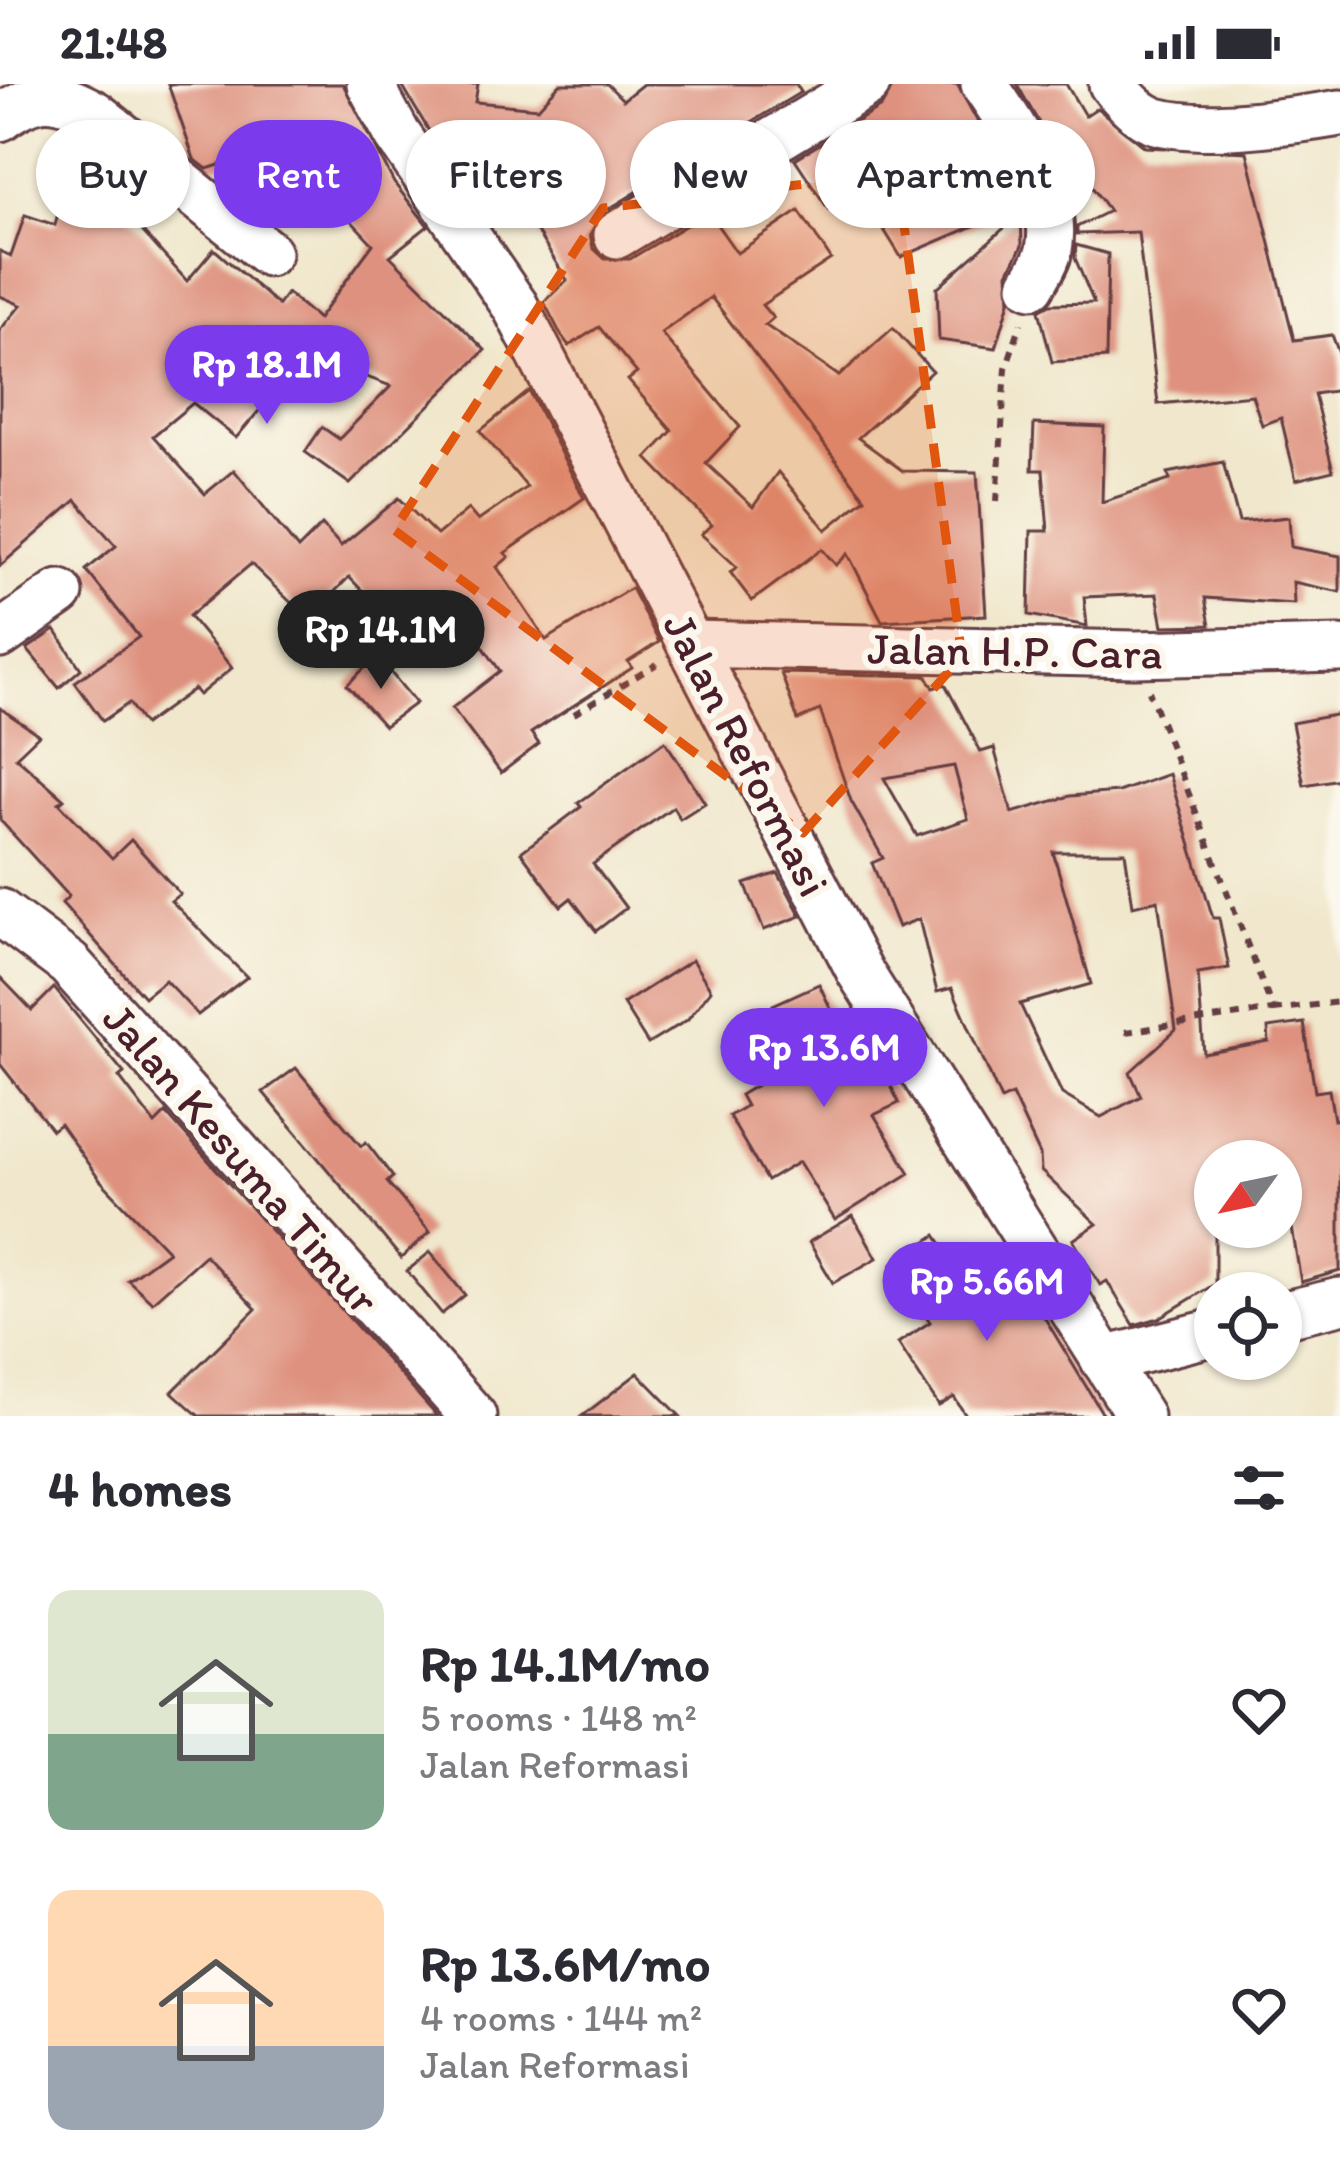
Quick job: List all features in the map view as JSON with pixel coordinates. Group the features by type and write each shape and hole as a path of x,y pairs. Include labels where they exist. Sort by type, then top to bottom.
{"street":[{"name":"Jalan Reformasi","path":"370,84 397,134 515,306 860,972 1140,1416"},
{"path":"617,235 867,84"},
{"path":"985,84 1027,152 1045,201 1049,250 1032,285"},
{"path":"1112,84 1130,105 1155,121 1211,124 1340,113"},
{"path":"0,118 27,98 46,94 68,100 94,114 268,253"},
{"path":"0,635 60,593"},
{"name":"Jalan H.P. Cara","path":"691,644 1135,654 1340,649"},
{"name":"Jalan Kesuma Timur","path":"0,912 82,978 473,1416"},
{"path":"1302,1310 1340,1300"},
{"path":"1104,1360 1194,1337"}],"path":[{"path":"997,501 1006,368 1032,285"},
{"path":"574,714 691,644"},
{"path":"1135,654 1273,1010"},
{"path":"1125,1032 1340,1002"}],"highlighted area":[{"path":"897,173 962,657 803,833 394,530 603,208"}],"building":[{"path":"168,84 343,84 362,120 214,120 214,167 207,169 194,159 190,120 180,120"},
{"path":"401,84 478,84 475,102 538,108 560,84 607,84 623,100 643,84 796,84 801,92 755,120 630,120 630,196 606,211 606,120 422,120"},
{"path":"894,84 957,84 977,120 860,120 881,107"},
{"path":"1017,84 1066,84 1085,116 1097,108 1145,147 1247,152 1294,340 1332,335 1340,356 1340,390 1314,394 1333,471 1296,480 1281,418 1262,425 1252,395 1158,404 1138,232 1077,234 1077,228 1095,228 1095,218 1109,211 1095,191 1095,120 1037,120"},
{"path":"815,147 815,189 795,159"},
{"path":"382,160 406,198 406,228 425,228 390,256 485,350 350,484 305,452 322,427 339,439 391,386 292,349 256,401 263,406 236,438 193,403 153,436 205,494 234,470 298,549 322,525 341,546 399,498 437,535 468,509 478,521 527,487 480,431 529,391 584,498 505,553 509,557 497,567 546,640 631,588 659,642 628,662 632,668 531,733 539,744 501,773 452,708 500,671 453,603 413,643 349,577 308,619 251,564 189,616 232,668 199,695 194,689 144,725 129,703 103,721 75,682 139,637 86,570 116,546 76,500 0,566 0,330 21,305 0,296 0,251 11,256 25,215 36,219 36,228 139,228 187,281 214,249 278,305 287,293 318,319 373,244 358,228 382,228"},
{"path":"799,211 831,259 762,305 773,318 765,325 839,376 893,328 932,371 858,438 903,471 977,472 986,615 882,621 848,554 836,565 822,549 752,601 730,572 737,567 701,534 712,525 647,458 672,431 628,380 637,373 599,327 569,346 561,335 544,302 567,280 534,228 593,228 593,248 605,259 630,259 681,228 719,228 737,253 774,228 791,228 791,216","holes":["711,297 865,498 826,530 778,472 753,507 706,463 740,427 661,333"]},
{"path":"883,228 969,228 901,257"},
{"path":"1004,228 1021,228 1022,246 1008,273 1010,301 996,348 939,340 937,288"},
{"path":"1076,245 1108,254 1106,358 1052,362 1039,310 1050,304 1094,303 1075,258"},
{"path":"1034,424 1104,427 1102,502 1170,480 1168,473 1223,462 1239,522 1289,517 1291,547 1340,556 1340,592 1293,582 1294,604 1205,598 1210,625 1163,626 1157,594 1084,597 1087,626 1029,615 1031,531 1048,531 1043,470 1032,470"},
{"path":"55,630 81,669 59,688 27,649"},
{"path":"377,656 416,703 384,726 347,685"},
{"path":"781,673 927,676 934,688 945,684 981,752 994,748 1012,813 1070,796 1118,792 1169,774 1213,918 1219,918 1229,968 1198,973 1204,1054 1269,1042 1268,1028 1304,1023 1315,1092 1329,1090 1334,1120 1340,1119 1340,1271 1302,1282 1295,1248 1302,1248 1302,1140 1194,1140 1194,1248 1215,1248 1215,1272 1194,1272 1194,1297 1159,1318 1134,1325 1107,1281 1100,1285 1073,1240 1097,1224 1041,1171 1040,1155 1012,1095 1001,1100 952,988 937,992 919,919 898,927 872,863 883,858 851,801 820,710 798,720","holes":["954,766 968,819 917,836 884,778","1053,852 1125,852 1133,906 1158,900 1176,1030 1130,1072 1141,1096 1101,1117 1062,1094 1020,1004 1091,984"]},
{"path":"0,708 39,735 16,757 64,799 59,803 112,858 131,840 180,894 171,901 247,977 198,1015 165,980 144,997 62,903 69,896 0,820"},
{"path":"1340,714 1340,779 1304,785 1292,723"},
{"path":"665,741 705,803 680,819 673,807 593,864 626,908 596,931 571,898 561,906 521,852 581,807 578,803"},
{"path":"778,873 801,916 764,930 745,884"},
{"path":"692,960 711,990 687,1020 648,1044 623,1004"},
{"path":"0,977 32,1010 54,988 124,1073 119,1077 155,1124 166,1113 437,1416 199,1416 172,1392 256,1309 205,1255 152,1302 128,1280 168,1251 99,1179 60,1124 52,1130 0,1064"},
{"path":"819,984 846,1041 866,1032 899,1103 874,1115 910,1173 835,1220 799,1162 767,1181 729,1116 746,1106 740,1095 799,1060 773,1005"},
{"path":"296,1068 361,1146 366,1142 393,1177 387,1182 430,1232 401,1258 263,1092"},
{"path":"853,1216 877,1258 833,1283 809,1242"},
{"path":"936,1235 974,1293 1014,1267 1104,1416 966,1416 954,1397 939,1406 898,1343 930,1322 892,1265"},
{"path":"430,1252 465,1295 442,1314 407,1271"},
{"path":"638,1373 680,1416 582,1416"}]}
